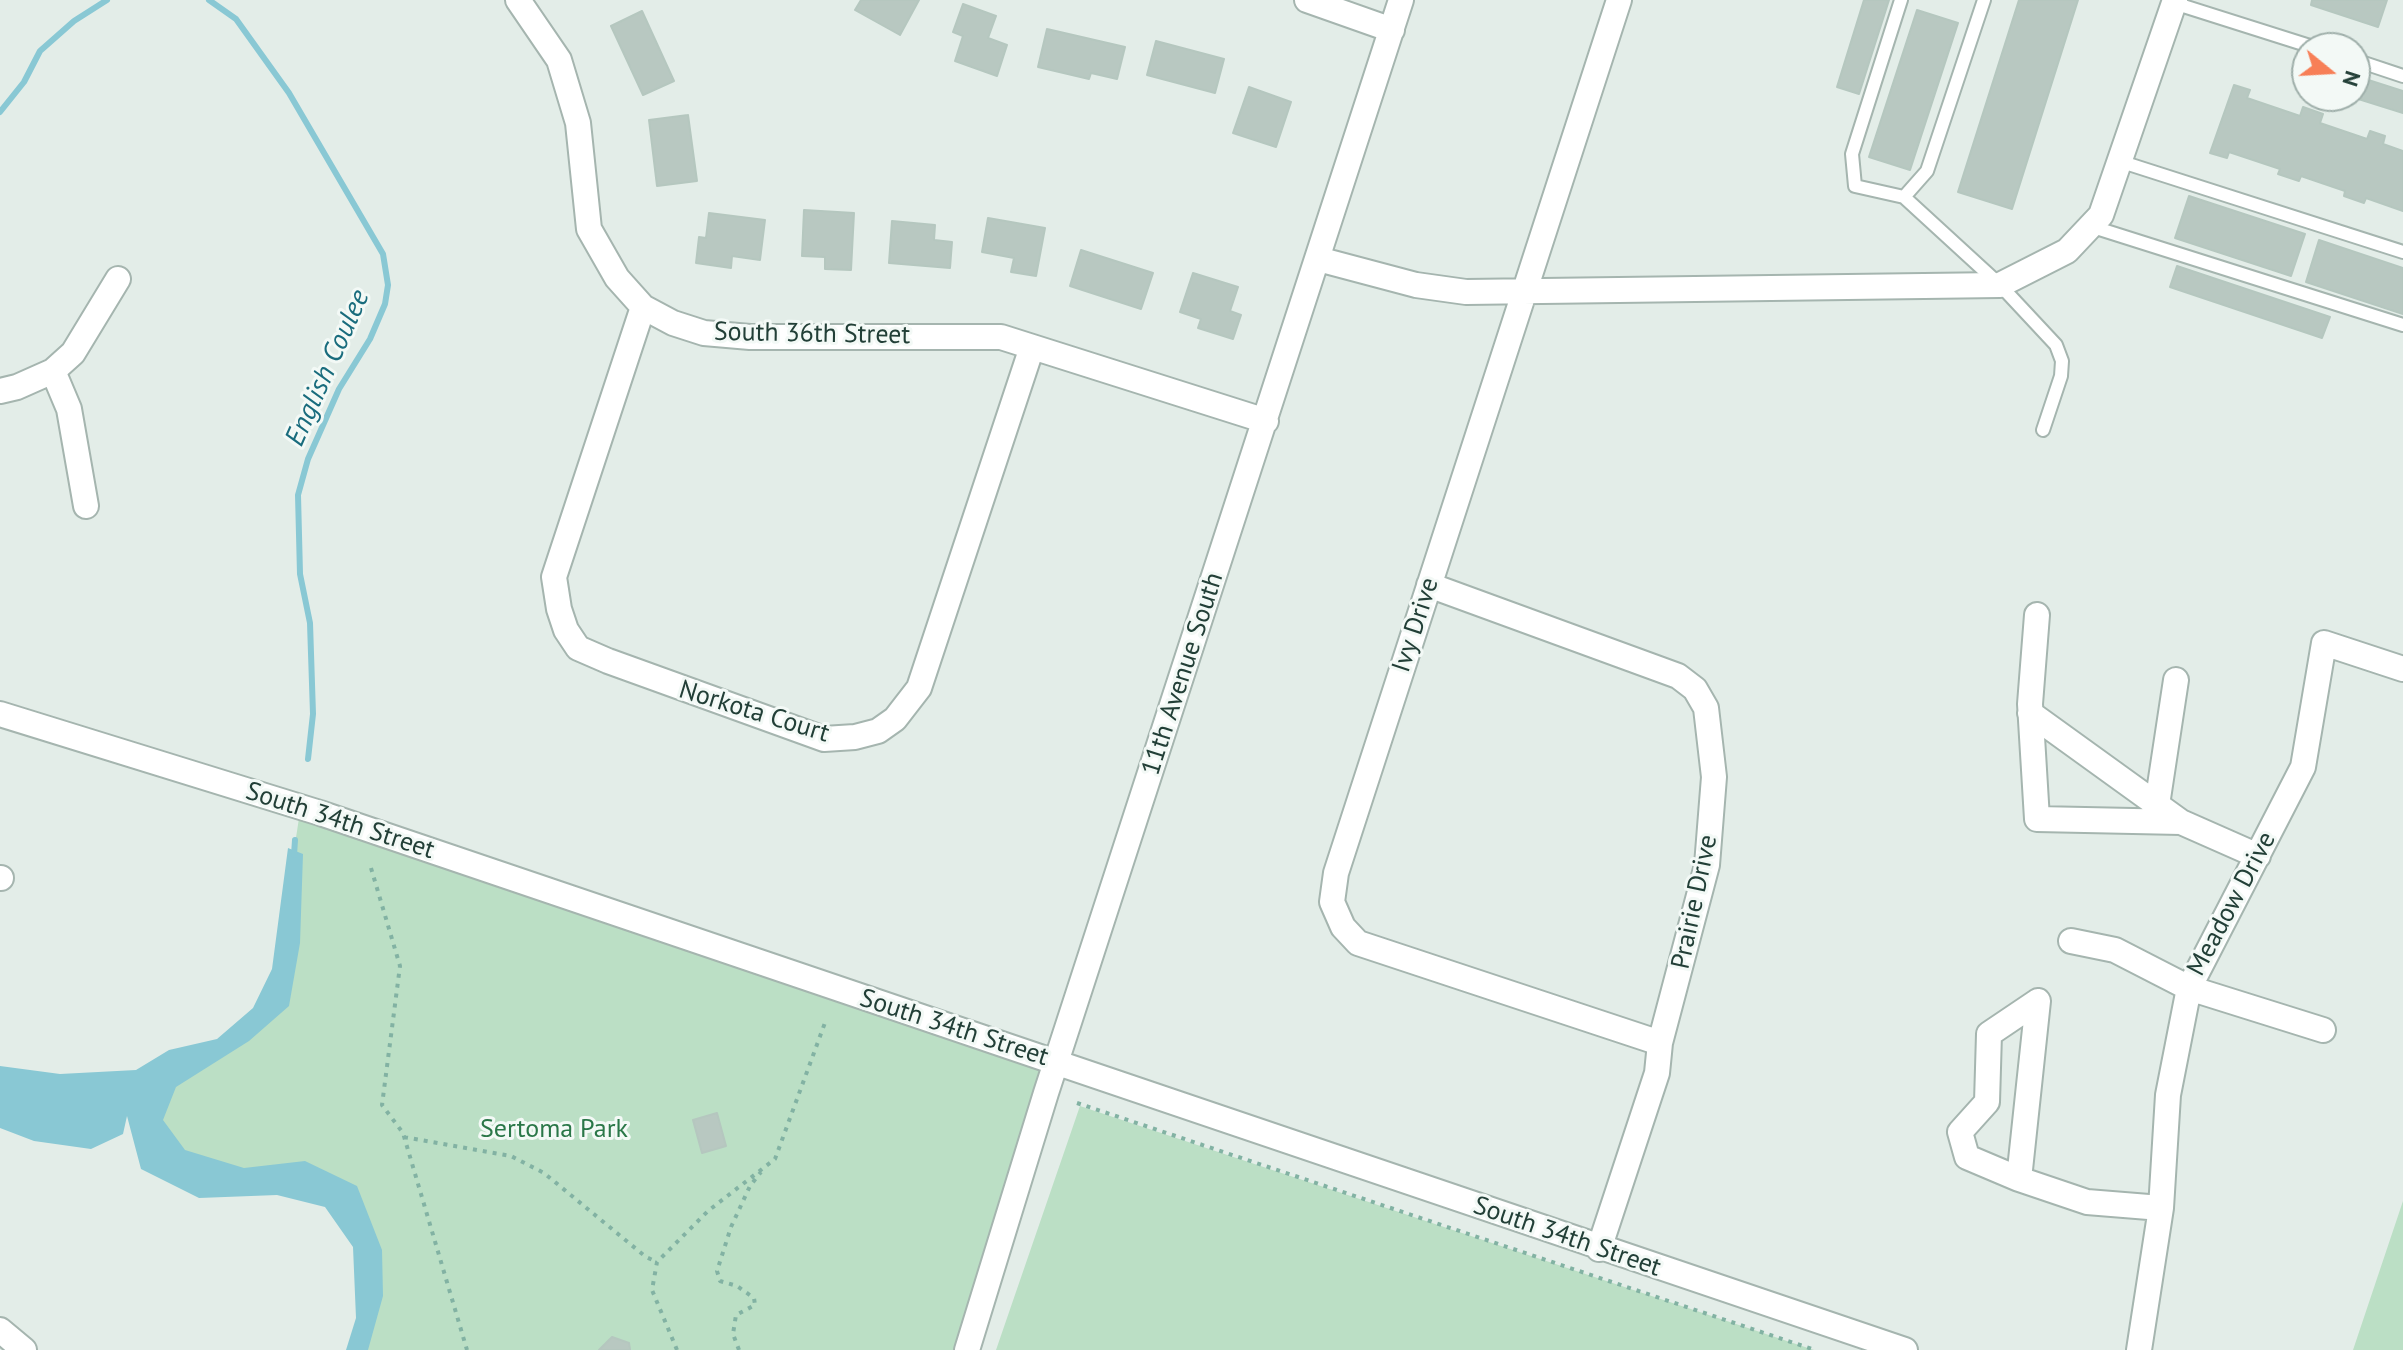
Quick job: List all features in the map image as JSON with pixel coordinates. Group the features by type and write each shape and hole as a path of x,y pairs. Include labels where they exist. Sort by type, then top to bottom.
{"street":[{"name":"South 36th Street","path":"518,0 559,60 578,123 589,229 617,278 643,307 673,323 704,333 750,337 1001,337 1266,421"},
{"path":"1307,0 1392,30"},
{"name":"11th Avenue South","path":"967,1350 1056,1062 1401,0"},
{"name":"Ivy Drive","path":"1619,0 1336,873 1332,902 1343,927 1358,943 1660,1043"},
{"path":"1318,259 1416,285 1466,292 2000,285 2067,251 2101,215 2174,2"},
{"path":"0,391 53,371 73,353 118,279"},
{"name":"Norkota Court","path":"643,307 554,577 566,630 578,648 608,661 824,739 855,737 878,731 895,719 919,688 1032,347"},
{"path":"53,371 69,409 86,506"},
{"name":"Prairie Drive","path":"1429,585 1678,676 1695,689 1706,708 1714,777 1707,865 1660,1043 1657,1073 1599,1249"},
{"path":"2037,615 2030,713 2037,819 2181,822"},
{"name":"Meadow Drive","path":"2139,1350 2161,1208 2168,1095 2189,988 2303,767 2324,643 2403,669"},
{"path":"2157,805 2176,680"},
{"path":"2030,713 2181,822 2258,856"},
{"name":"South 34th Street","path":"0,714 310,809 1599,1249 1905,1350"},
{"path":"2071,941 2115,950 2189,988 2323,1030"},
{"path":"2019,1179 2038,1001 1989,1034 1987,1102 1960,1132 1967,1157 2019,1179 2087,1202 2161,1208"},
{"path":"0,1330 24,1350"}],"lane":[{"path":"1901,0 1852,154 1855,186 1904,197 2000,285 2056,345 2062,361 2061,376 2043,430"},
{"path":"1904,197 1927,171 1984,0"},
{"path":"2174,2 2291,40"},
{"path":"2371,65 2403,76"},
{"path":"2119,161 2403,252"},
{"path":"2090,226 2403,325"}],"path":[{"path":"371,868 400,966 382,1105 404,1137 467,1350"},
{"path":"677,1350 652,1290 657,1262 708,1211 775,1159 826,1020"},
{"path":"1077,1103 1815,1350"},
{"path":"404,1137 511,1156 544,1173 646,1257 657,1262"},
{"path":"739,1350 733,1334 736,1315 755,1305 754,1298 737,1286 720,1281 717,1271 731,1227 750,1186 768,1164"}],"green space":[{"name":"Sertoma Park","path":"299,818 1056,1062 968,1350 362,1350 372,1319 345,1201 157,1164 139,1099 237,1037 274,982"},
{"path":"1080,1106 1748,1328 1814,1350 996,1350"},
{"path":"2403,1201 2403,1350 2353,1350"}],"water":[{"path":"288,848 303,854 300,943 289,1006 249,1041 176,1087 163,1120 185,1150 244,1168 305,1161 357,1186 382,1250 383,1296 368,1350 346,1350 356,1318 353,1247 325,1207 277,1195 199,1198 141,1169 127,1116 123,1134 91,1149 34,1141 0,1128 0,1066 60,1074 136,1070 169,1050 217,1039 253,1008 272,969"}],"building":[{"path":"861,0 919,0 900,35 855,10"},
{"path":"1864,0 1889,0 1859,94 1837,87"},
{"path":"2019,0 2078,0 2012,209 1958,192"},
{"path":"2312,0 2387,0 2378,27 2311,5"},
{"path":"963,4 996,16 988,38 1007,45 997,76 955,61 963,36 953,32"},
{"path":"1917,10 1958,23 1910,170 1869,157"},
{"path":"642,11 674,81 643,95 611,26"},
{"path":"1047,29 1125,47 1117,79 1091,73 1089,79 1038,67"},
{"path":"1156,41 1224,59 1215,93 1147,75"},
{"path":"2371,81 2403,91 2403,113 2371,103"},
{"path":"2234,85 2250,90 2247,98 2300,116 2301,112 2317,112 2323,114 2320,123 2367,139 2370,131 2385,136 2383,144 2403,151 2403,211 2366,198 2364,203 2344,196 2345,191 2301,176 2299,181 2278,174 2280,169 2229,152 2227,158 2210,153"},
{"path":"1249,87 1291,102 1276,147 1233,133"},
{"path":"688,115 697,181 657,186 649,120"},
{"path":"2189,196 2305,234 2291,276 2175,238"},
{"path":"804,210 854,213 851,270 825,269 825,257 802,256"},
{"path":"709,213 765,220 760,260 732,256 731,268 696,263 699,237 706,238"},
{"path":"988,218 1045,228 1036,276 1011,272 1014,258 982,252"},
{"path":"892,221 935,225 934,240 952,242 950,268 889,263"},
{"path":"2319,240 2403,268 2403,314 2306,282"},
{"path":"1081,250 1153,273 1141,309 1070,286"},
{"path":"2177,266 2330,317 2322,338 2170,287"},
{"path":"1193,273 1238,287 1230,311 1241,315 1233,339 1198,328 1201,319 1180,312"},
{"path":"717,1113 726,1146 702,1153 693,1120"},
{"path":"612,1337 629,1343 630,1350 599,1350"}],"waterway":[{"name":"English Coulee","path":"0,112 24,82 40,51 74,21 107,0"},
{"name":"English Coulee","path":"209,0 236,19 289,93 383,254 388,285 385,304 370,339 339,389 308,459 298,495 300,574 310,623 313,714 308,759"},
{"name":"English Coulee","path":"294,855 295,840"}]}
